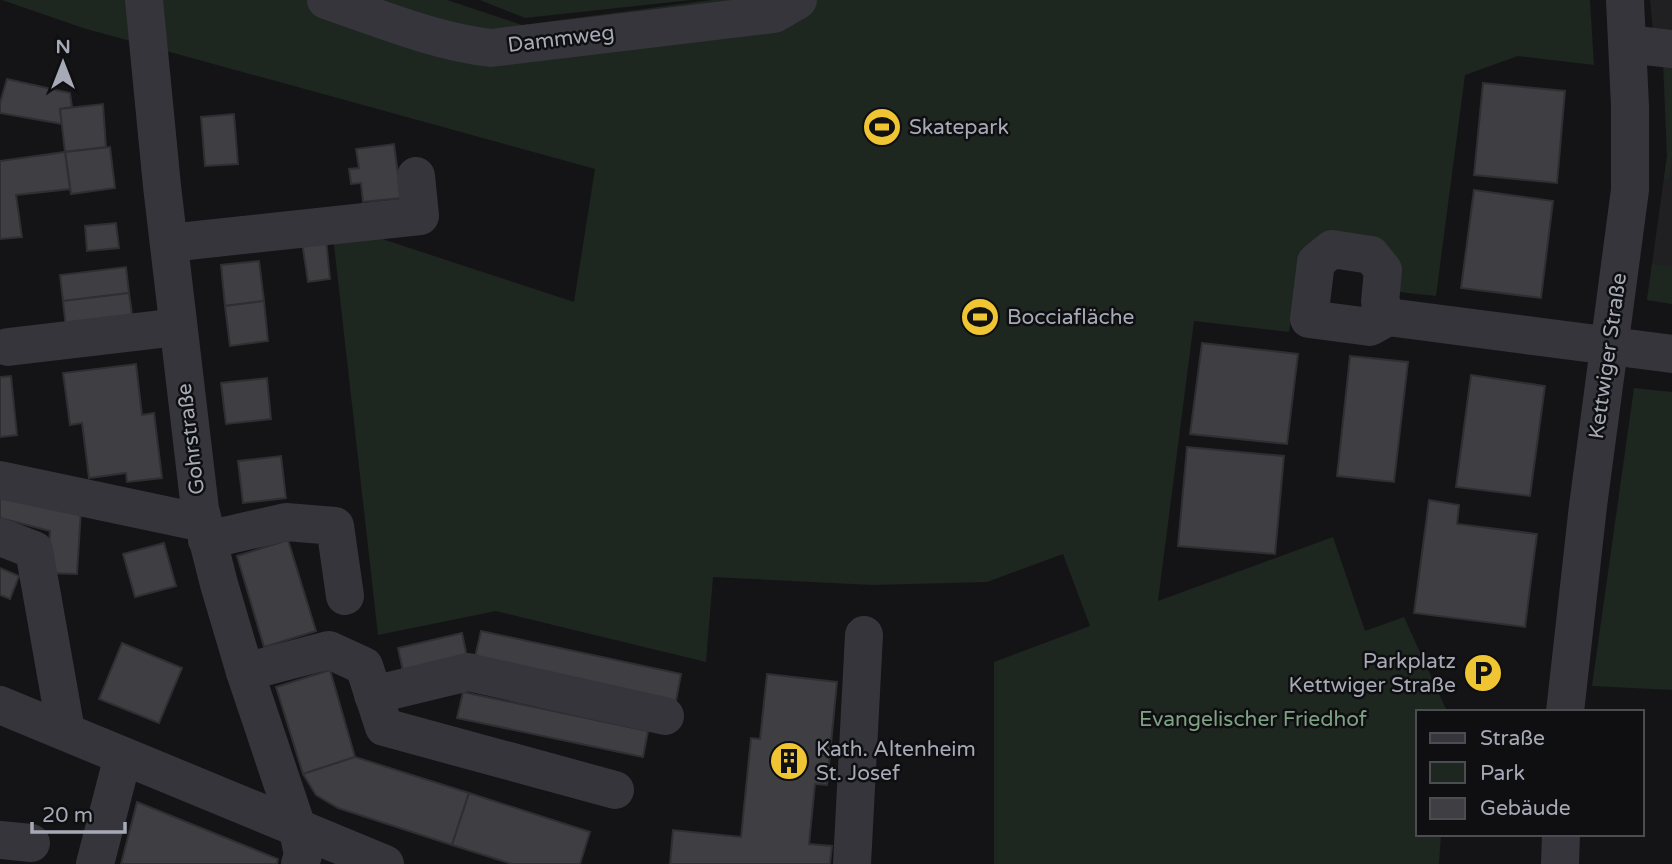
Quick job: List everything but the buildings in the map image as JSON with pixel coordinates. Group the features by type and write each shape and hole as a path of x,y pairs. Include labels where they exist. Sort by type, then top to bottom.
{"street":[{"name":"Gohrstraße","path":"144,0 178,327 195,474 205,531 299,847"},
{"name":"Dammweg","path":"326,0 458,44 491,48 774,14 798,0"},
{"path":"1627,29 1672,49"},
{"path":"1627,29 1672,64"},
{"name":"Kettwiger Straße","path":"1565,710 1588,506 1630,190 1627,29"},
{"path":"169,243 420,216 416,176"},
{"path":"1388,317 1672,355"},
{"path":"8,347 178,327"},
{"path":"0,480 205,531 286,522 335,526 345,596"},
{"path":"0,537 34,550 66,731"},
{"path":"852,864 864,635"},
{"path":"245,672 329,650 364,666 384,727 615,790"},
{"path":"373,695 468,672 665,716"},
{"path":"0,705 124,756 299,847 385,864"},
{"path":"95,864 124,756"},
{"path":"1560,864 1561,836"}],"shaded area":[{"path":"1650,0 1672,0 1672,304 1647,300 1667,156 1662,42 1654,41"}],"green space":[{"name":"Evangelischer Friedhof","path":"2,0 447,0 522,25 711,0 1590,0 1594,65 1518,56 1465,75 1436,296 1399,292 1401,271 1300,259 1289,332 1194,321 1158,601 1333,537 1365,631 1404,617 1446,709 1416,710 1416,836 1441,836 1439,864 994,864 994,662 1090,626 1063,554 987,582 873,585 713,577 706,662 496,611 378,635 333,236 358,231 574,302 595,169 83,28"},
{"path":"480,0 691,0 525,18"},
{"path":"1664,68 1672,69 1672,156 1669,179 1664,179 1667,156"},
{"path":"1652,264 1672,267 1672,304 1647,300"},
{"path":"1634,388 1672,392 1672,690 1592,686"}],"place":[{"name":"Skatepark","path":"882,127"},
{"name":"Bocciafläche","path":"980,317"},
{"name":"Parkplatz Kettwiger Straße","path":"1483,673"},
{"name":"Kath. Altenheim St. Josef","path":"789,761"}]}
